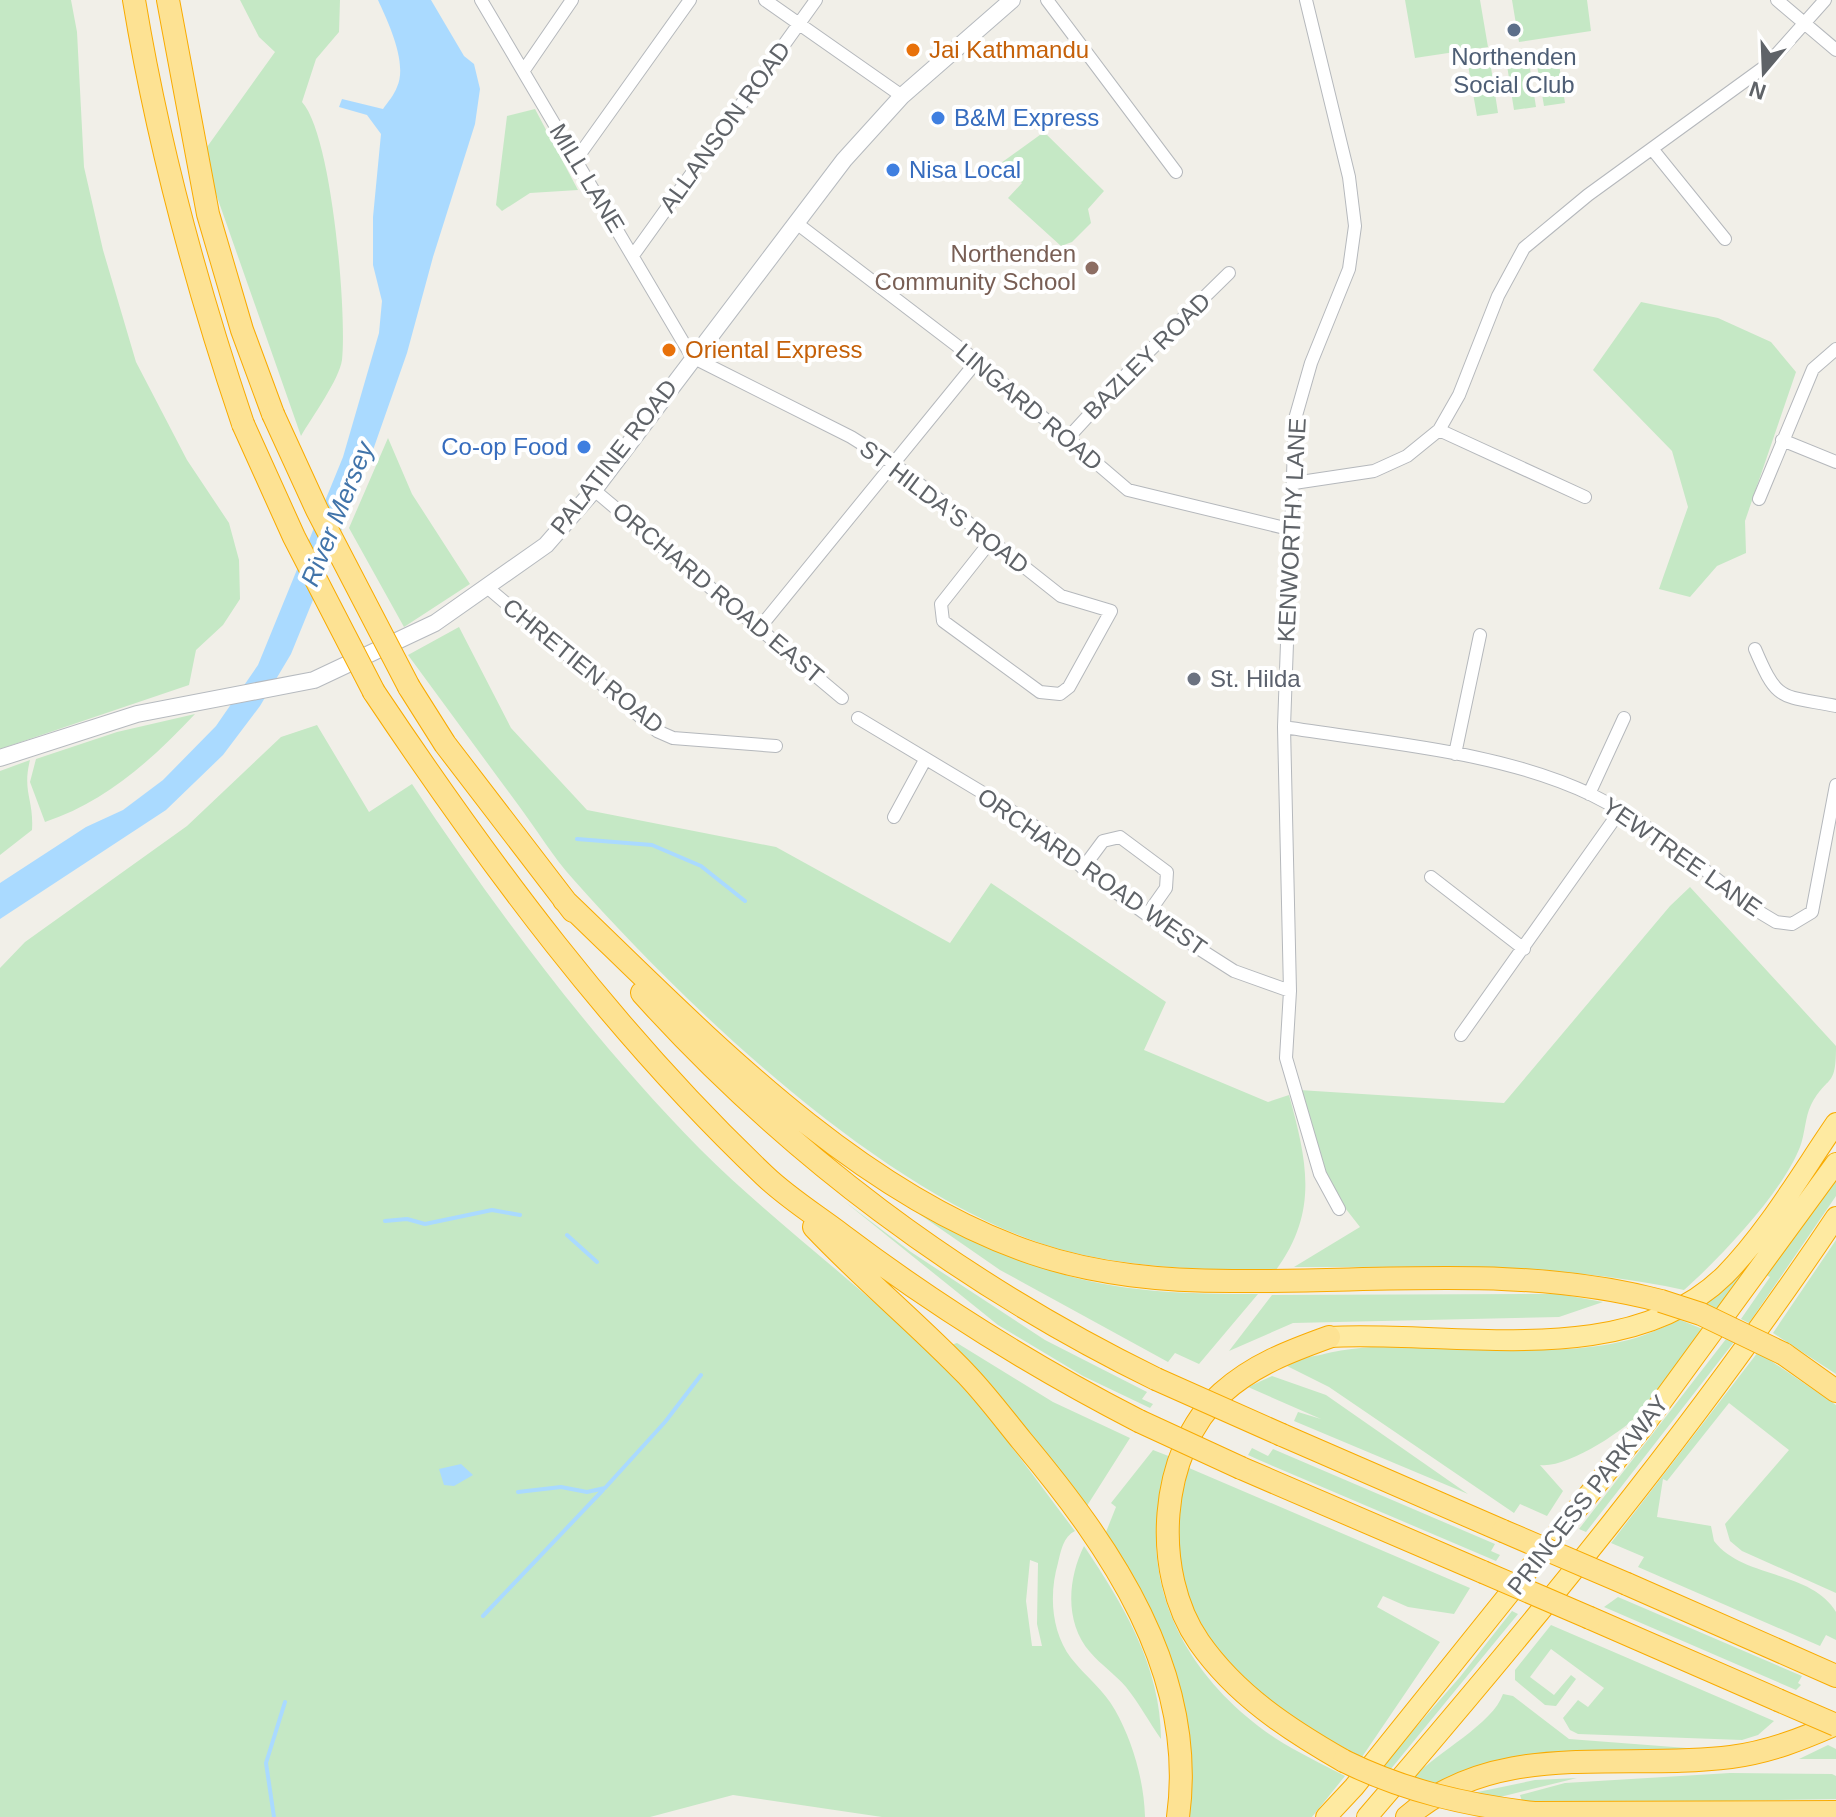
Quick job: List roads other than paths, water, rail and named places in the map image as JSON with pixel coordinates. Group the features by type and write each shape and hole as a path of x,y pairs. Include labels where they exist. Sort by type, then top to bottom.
{"highway":[{"path":"134,0 171,183 204,310 243,424 294,537 374,692 429,774 568,962 677,1085 853,1268 969,1377 1066,1494 1138,1605 1166,1674 1179,1753 1178,1817"},
{"path":"168,0 208,214 242,330 273,414 317,510 409,687 445,744 624,973 717,1071 874,1206 999,1294 1156,1379 1836,1676"},
{"path":"564,900 701,1031 859,1160 935,1207 1012,1245 1084,1267 1143,1277 1234,1281 1534,1281 1604,1288 1701,1314 1784,1354 1836,1391"},
{"path":"1833,1812 1534,1813 1428,1795 1344,1761 1273,1717 1225,1674 1188,1622 1177,1593 1169,1544 1170,1507 1180,1461 1192,1432 1206,1410 1237,1381 1265,1363 1329,1337 1380,1334 1535,1340 1613,1332 1658,1320 1703,1294 1740,1258 1836,1123"},
{"name":"PRINCESS PARKWAY","path":"1326,1817 1363,1776 1643,1427 1836,1163"},
{"path":"767,1178 907,1283 977,1331 1139,1421 1241,1468 1836,1724"},
{"name":"PRINCESS PARKWAY","path":"1367,1817 1671,1446 1783,1296 1836,1217"},
{"path":"1407,1817 1432,1795 1489,1772 1548,1763 1668,1762 1764,1752 1836,1724"}],"main road":[{"name":"PALATINE ROAD","path":"0,758 137,714 314,680 435,623 546,545 594,490 844,160 902,96 1012,0"}],"street":[{"name":"MILL LANE","path":"481,0 575,161 634,254 692,357"},
{"path":"524,70 572,0"},
{"path":"575,161 690,0"},
{"path":"765,0 902,96"},
{"name":"ALLANSON ROAD","path":"634,254 816,0"},
{"path":"1047,0 1176,172"},
{"name":"KENWORTHY LANE","path":"1306,0 1349,177 1355,226 1349,269 1298,402 1295,419 1284,727 1290,991 1286,1058 1320,1174 1339,1209"},
{"path":"1777,0 1836,50"},
{"path":"1294,483 1374,471 1407,456 1439,430 1459,395 1498,296 1524,248 1588,195 1767,65 1825,0"},
{"path":"1653,150 1725,239"},
{"name":"LINGARD ROAD","path":"795,222 977,361 1128,490 1293,530"},
{"name":"BAZLEY ROAD","path":"1066,440 1229,273"},
{"path":"1759,499 1813,369 1836,349"},
{"name":"ST HILDA'S ROAD","path":"692,357 851,437 894,464 1061,596 1111,611 1069,687 1060,694 1040,692 943,621 939,612 941,604 990,542"},
{"path":"761,626 977,361"},
{"path":"1439,430 1585,497"},
{"path":"1782,440 1836,462"},
{"name":"ORCHARD ROAD EAST","path":"594,490 761,626 842,698"},
{"name":"CHRETIEN ROAD","path":"488,588 657,731 673,738 776,746"},
{"path":"1455,754 1480,635"},
{"path":"1755,649 1771,686 1786,696 1836,706"},
{"name":"ORCHARD ROAD WEST","path":"858,718 1046,834 1083,868 1147,915 1234,971 1290,991"},
{"path":"1589,794 1624,718"},
{"name":"YEWTREE LANE","path":"1284,727 1455,754 1589,794 1620,811 1776,922 1792,924 1812,912 1836,785"},
{"path":"894,817 925,760"},
{"path":"1461,1035 1620,811"},
{"path":"1083,868 1103,841 1120,837 1167,872 1166,888 1147,915"},
{"path":"1431,877 1524,949"}],"water":[{"name":"River Mersey","path":"378,0 431,0 464,56 474,64 480,89 475,124 433,257 407,353 366,470 291,654 260,706 223,755 166,810 0,919 0,883 86,827 123,810 163,780 216,726 258,665 343,457 379,333 382,301 373,265 373,217 381,134 367,115 339,107 342,99 383,109 397,87 400,77 398,55"},
{"path":"461,1464 473,1475 454,1486 444,1485 439,1469"}],"waterway":[{"path":"577,839 652,845 701,866 745,901"},
{"path":"385,1221 407,1219 425,1224 492,1210 520,1215"},
{"path":"567,1235 597,1262"},
{"path":"518,1492 561,1487 587,1492 605,1488 665,1422 701,1375"},
{"path":"483,1616 603,1490"},
{"path":"274,1817 266,1763 285,1702"}],"place":[{"name":"Northenden Social Club","path":"1514,30"},
{"name":"Jai Kathmandu","path":"913,50"},
{"name":"B&M Express","path":"938,118"},
{"name":"Nisa Local","path":"893,170"},
{"name":"Northenden Community School","path":"1092,268"},
{"name":"Oriental Express","path":"669,350"},
{"name":"Co-op Food","path":"584,447"},
{"name":"St. Hilda","path":"1194,679"}]}
